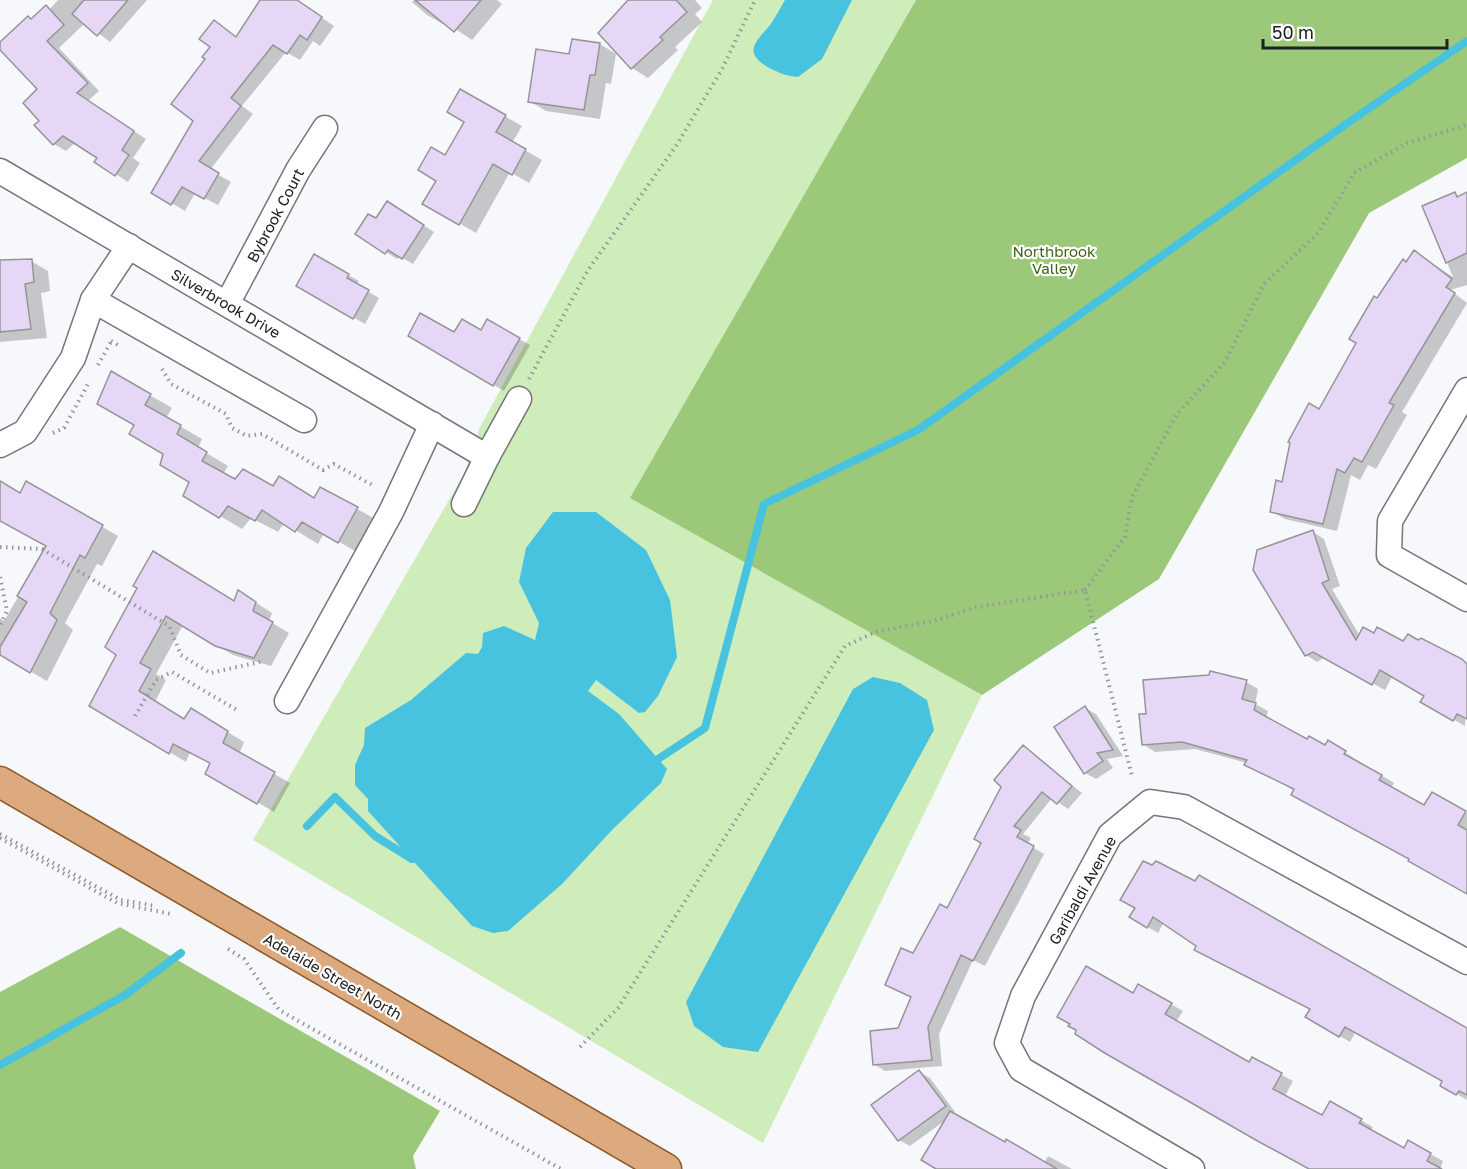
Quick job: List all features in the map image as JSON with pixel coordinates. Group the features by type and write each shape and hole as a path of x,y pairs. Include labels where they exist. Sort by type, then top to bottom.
{"main road":[{"name":"Adelaide Street North","path":"0,782 666,1169"}],"street":[{"name":"Bybrook Court","path":"227,304 298,170 325,128"},
{"name":"Silverbrook Drive","path":"0,171 487,457"},
{"path":"0,445 25,432 73,358 93,300 129,246"},
{"path":"93,300 304,420"},
{"path":"1467,390 1389,521 1389,555 1467,599"},
{"path":"464,504 519,399"},
{"path":"287,701 391,512 442,430"},
{"name":"Garibaldi Avenue","path":"1192,1169 1021,1069 1007,1043 1023,996 1110,835 1150,802 1184,807 1467,962"}],"path":[{"path":"519,399 588,270 676,147 716,78 755,0"},
{"path":"580,1047 618,1008 845,646 878,631 934,621 977,608 1085,590 1125,537 1132,497 1177,414 1225,362 1264,284 1319,232 1354,172 1407,144 1467,125"},
{"path":"111,341 129,351"},
{"path":"155,366 164,370 171,384 226,414 232,428 248,436 262,434 323,470 334,464 374,486"},
{"path":"0,554 2,547 42,549 169,626 181,655 210,673 264,661"},
{"path":"0,577 6,611 0,626"},
{"path":"1085,590 1132,776"},
{"path":"135,717 156,680 172,672 237,710"},
{"path":"0,836 120,900 180,910 210,904"},
{"path":"0,836 117,903 176,915"},
{"path":"224,946 244,959 279,1010 561,1169"}],"green space":[{"path":"713,0 916,0 631,498 982,695 763,1143 253,840 464,474 480,427"},
{"name":"Northbrook Valley","path":"916,0 1467,0 1467,158 1369,213 1159,579 982,695 630,498"},
{"path":"120,927 440,1111 413,1156 416,1169 0,1169 0,992"}],"water":[{"path":"785,0 852,0 822,59 798,77 789,76 766,66 759,61 754,50 757,41"},
{"path":"553,512 596,512 646,550 670,600 677,657 658,696 645,712 639,713 596,680 588,691 619,714 667,769 661,783 613,829 562,884 508,931 493,933 472,926 368,811 368,799 355,785 355,765 364,745 365,728 411,700 466,653 478,654 482,647 483,633 504,626 535,640 539,623 519,582 526,548"},
{"path":"873,677 900,683 927,700 934,730 758,1052 723,1047 694,1026 686,1002 853,689"}],"building":[{"path":"84,0 128,0 97,36 72,14"},
{"path":"260,0 297,0 322,17 307,40 300,35 287,54 273,45 231,98 241,106 199,161 219,173 204,199 182,187 171,205 151,193 193,121 171,104 205,59 202,57 210,47 199,39 214,20 236,37"},
{"path":"415,0 481,0 454,32"},
{"path":"628,0 676,0 687,12 660,37 663,40 631,69 598,33"},
{"path":"46,5 64,25 47,41 88,83 77,93 134,131 122,150 129,155 115,176 94,162 97,158 63,136 53,145 34,125 39,121 23,103 37,89 0,50 0,42 28,16 31,19"},
{"path":"572,39 600,43 595,75 590,75 584,110 528,102 536,49 569,54"},
{"path":"460,89 506,115 496,132 526,149 512,175 493,164 459,225 422,204 436,181 418,170 431,147 445,155 464,122 447,112"},
{"path":"1455,192 1457,197 1467,192 1467,253 1446,263 1422,206"},
{"path":"387,201 424,225 402,259 388,250 385,254 355,234 368,214 376,218"},
{"path":"1414,250 1452,279 1446,287 1455,293 1389,403 1394,405 1362,462 1354,458 1345,473 1337,469 1323,524 1270,512 1276,480 1282,482 1290,443 1288,442 1309,403 1319,409 1356,343 1349,339 1374,296 1377,298 1403,259 1406,262"},
{"path":"314,254 349,274 347,278 369,290 353,319 296,286"},
{"path":"32,259 34,282 25,284 31,329 0,332 0,260"},
{"path":"420,313 454,332 462,319 481,330 487,319 520,338 493,386 408,336"},
{"path":"111,371 151,394 145,405 181,425 177,434 207,452 202,461 235,479 243,469 273,486 279,476 314,498 320,487 358,507 338,543 302,522 295,532 262,510 255,521 228,506 219,518 183,496 189,482 160,465 163,454 129,434 134,425 97,404"},
{"path":"0,481 20,493 26,481 103,525 85,558 80,555 50,613 57,620 30,673 0,655 0,647 27,602 17,596 46,546 0,521"},
{"path":"1313,530 1329,580 1322,583 1356,640 1363,627 1374,633 1377,627 1403,641 1408,634 1418,640 1421,638 1462,659 1467,664 1467,719 1457,714 1453,721 1420,702 1424,696 1380,670 1372,685 1313,652 1305,656 1253,570 1257,550"},
{"path":"153,551 234,601 238,590 256,602 253,611 273,622 254,658 215,646 166,616 140,663 151,669 139,691 184,719 191,708 228,731 223,743 275,772 257,804 205,774 210,763 173,744 169,754 89,706 116,655 105,647 137,588 133,586"},
{"path":"1210,671 1247,680 1242,699 1256,703 1254,710 1307,739 1309,736 1325,745 1328,740 1346,751 1344,754 1382,775 1379,780 1424,805 1432,792 1466,811 1458,825 1467,830 1467,894 1408,861 1409,859 1291,795 1294,789 1244,765 1247,760 1182,742 1142,745 1139,714 1146,714 1143,680 1209,675"},
{"path":"1085,706 1113,750 1097,753 1103,761 1084,774 1054,727"},
{"path":"1023,745 1072,786 1057,804 1042,792 1014,826 1021,830 1017,837 1034,846 973,961 961,955 928,1027 932,1060 873,1065 870,1031 898,1028 911,997 885,985 901,948 913,953 940,904 947,908 981,843 974,839 1001,787 994,780"},
{"path":"1143,861 1152,865 1156,861 1195,881 1199,875 1467,1028 1467,1095 1459,1091 1456,1095 1440,1086 1442,1081 1345,1027 1339,1037 1305,1017 1310,1009 1194,950 1196,946 1153,917 1147,928 1129,917 1135,908 1120,900"},
{"path":"1086,966 1133,993 1138,984 1172,1003 1165,1014 1249,1062 1252,1057 1282,1073 1273,1089 1322,1115 1330,1101 1362,1119 1359,1123 1404,1148 1408,1140 1431,1153 1427,1161 1442,1169 1309,1169 1254,1139 1103,1052 1075,1034 1076,1030 1068,1026 1070,1024 1057,1017"},
{"path":"919,1070 946,1106 898,1141 871,1105"},
{"path":"950,1111 1005,1142 1006,1139 1057,1169 936,1169 921,1160"}],"waterway":[{"path":"652,763 705,728 764,504 918,430 1349,122 1467,41"},
{"path":"307,826 335,797 375,836 412,859 421,857"},
{"path":"0,1065 125,995 181,953"}]}
